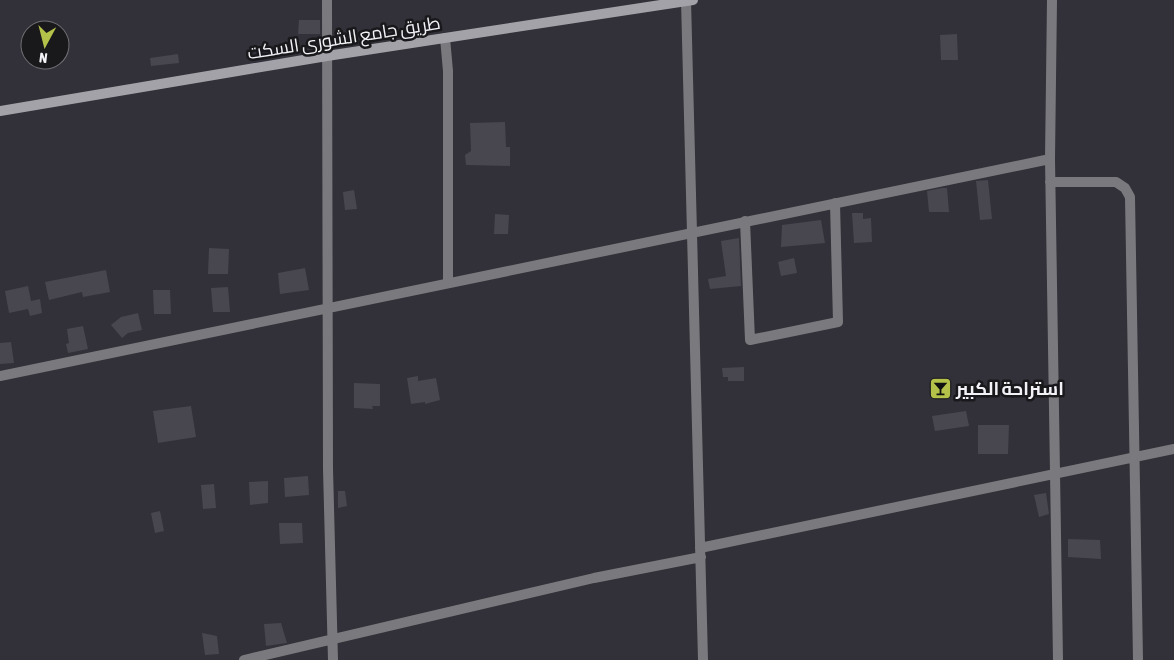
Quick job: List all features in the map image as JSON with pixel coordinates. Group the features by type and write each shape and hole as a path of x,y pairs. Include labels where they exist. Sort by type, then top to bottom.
{"main road":[{"name":"طريق جامع الشورى السكت","path":"0,111 328,56 688,0"}],"street":[{"path":"326,0 328,56 327,310 332,660"},
{"path":"688,0 703,660"},
{"path":"1052,0 1050,182 1058,660"},
{"path":"445,38 448,71 448,283"},
{"path":"0,376 327,310 448,283 1050,158"},
{"path":"1050,182 1116,182 1125,188 1130,197 1138,660"},
{"path":"745,221 750,340 838,322 835,203"},
{"path":"244,660 701,553 1174,450"}],"building":[{"path":"299,20 320,20 320,34 298,34"},
{"path":"957,34 958,60 941,60 940,35"},
{"path":"178,54 179,63 151,66 150,58"},
{"path":"505,122 506,147 510,147 510,166 466,165 465,155 471,151 470,123"},
{"path":"988,180 992,219 980,220 976,181"},
{"path":"947,188 949,212 929,212 927,191"},
{"path":"354,190 357,209 345,210 343,192"},
{"path":"852,213 863,213 863,219 871,218 872,242 854,243"},
{"path":"495,214 509,215 508,234 494,234"},
{"path":"821,220 825,243 781,247 782,225"},
{"path":"739,238 741,286 710,289 708,279 726,276 721,241"},
{"path":"209,248 229,249 228,274 208,274"},
{"path":"794,258 797,273 781,276 778,262"},
{"path":"305,268 309,290 280,294 278,273"},
{"path":"106,270 110,292 83,297 82,292 49,300 45,282"},
{"path":"28,286 31,301 40,299 42,313 30,316 28,309 9,313 5,291"},
{"path":"228,287 230,312 213,312 211,288"},
{"path":"153,290 170,290 171,314 154,314"},
{"path":"138,313 142,330 128,333 122,338 111,325 121,317"},
{"path":"83,326 88,349 68,353 66,344 69,343 67,329"},
{"path":"11,342 14,363 0,364 0,343"},
{"path":"744,367 744,381 728,381 728,377 723,377 722,368"},
{"path":"418,376 418,381 436,378 440,400 425,404 425,402 411,404 407,378"},
{"path":"354,383 380,384 380,406 372,406 373,409 354,408"},
{"path":"191,406 196,437 158,443 153,411"},
{"path":"966,411 969,426 935,431 932,416"},
{"path":"978,425 1009,425 1008,454 978,454"},
{"path":"308,476 309,495 285,497 284,478"},
{"path":"268,481 268,503 250,505 249,482"},
{"path":"214,484 216,508 203,509 201,485"},
{"path":"338,491 345,491 347,506 338,508"},
{"path":"1046,493 1049,514 1039,517 1034,495"},
{"path":"160,511 164,531 155,533 151,513"},
{"path":"279,523 302,523 303,543 280,544"},
{"path":"1068,539 1100,540 1101,559 1068,557"},
{"path":"281,623 287,643 266,646 264,624"},
{"path":"202,633 217,636 219,654 205,655"}],"place":[{"name":"استراحة الكبير","path":"940,389"}]}
